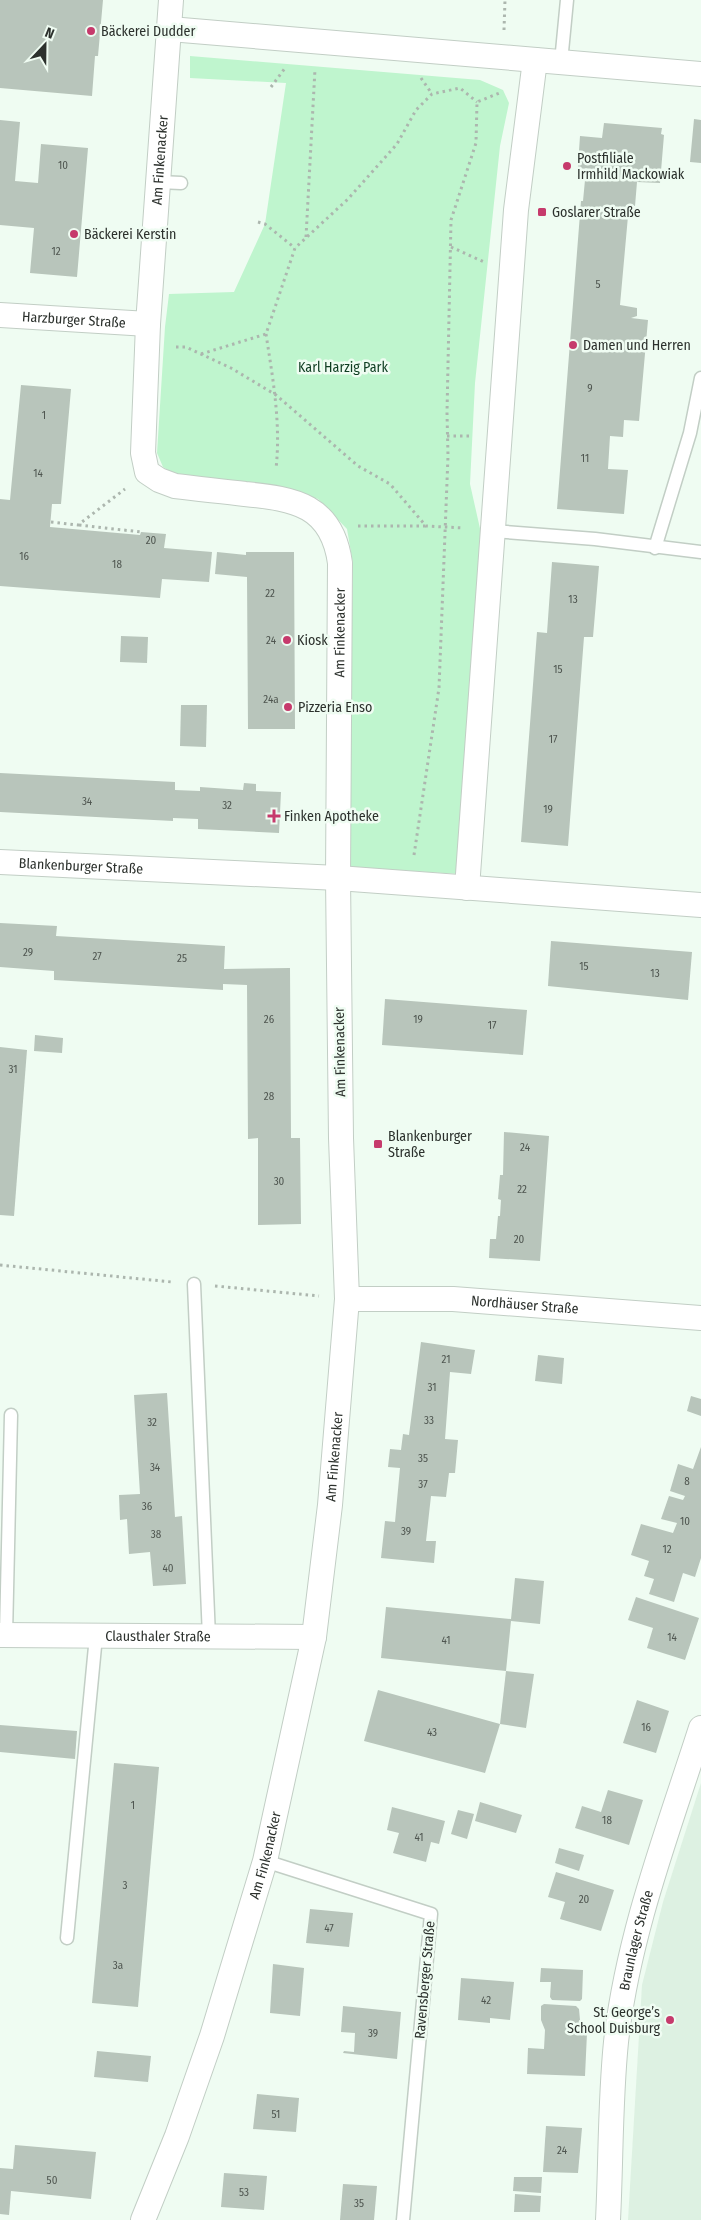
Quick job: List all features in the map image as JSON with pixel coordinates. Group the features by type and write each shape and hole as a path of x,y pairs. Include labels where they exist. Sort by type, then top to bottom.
{"street":[{"name":"Am Finkenacker","path":"143,2220 177,2136 212,2036 265,1861 314,1637 330,1505 346,1299 341,1138 338,878 340,563 337,544 327,526 308,508 282,498 175,486 159,480 147,472 143,453 148,336 170,182 171,0"},
{"path":"170,29 317,43 534,70 561,62 701,74"},
{"path":"466,888 516,210 534,70"},
{"name":"Harzburger Straße","path":"0,314 148,336"},
{"name":"Blankenburger Straße","path":"0,862 338,878 701,904"},
{"name":"Nordhäuser Straße","path":"346,1299 453,1299 701,1318"},
{"name":"Clausthaler Straße","path":"3,1635 314,1637"},
{"name":"Braunlager Straße","path":"608,2220 616,2042 630,1962 645,1904 701,1728"}],"lane":[{"path":"561,62 567,0"},
{"path":"655,548 690,433 701,378"},
{"path":"493,531 595,539 655,548 701,552"},
{"path":"194,1284 209,1637"},
{"path":"3,1635 11,1415"},
{"path":"67,1938 96,1636"},
{"name":"Ravensberger Straße","path":"265,1861 431,1914 403,2220"}],"path":[{"path":"306,238 317,43"},
{"path":"477,102 534,70"},
{"path":"273,497 280,440 276,395 266,334 295,248 348,199 396,144 416,110 432,94 460,88 477,102"},
{"path":"412,884 439,688 446,526 451,220 476,143 477,102"},
{"path":"258,222 265,224 295,248"},
{"path":"451,247 512,275"},
{"path":"201,354 266,334"},
{"path":"148,336 201,354 231,368 276,395 358,466 390,484 426,526"},
{"path":"78,525 147,472"},
{"path":"51,522 141,532"},
{"path":"327,526 446,526"}],"shaded area":[{"name":"St. George’s School Duisburg","path":"701,1783 701,2220 628,2220 642,1985 663,1902"}],"green space":[{"name":"Karl Harzig Park","path":"190,56 480,80 503,90 509,103 500,146 475,383 470,484 481,533 460,874 347,867 353,564 347,529 318,499 285,488 179,477 163,467 157,453 165,327 169,294 234,292 265,224 286,83 190,78"}],"building":[{"path":"0,0 103,0 98,56 95,56 92,96 0,88"},
{"path":"694,119 701,120 701,163 690,162"},
{"path":"0,120 20,122 15,181 38,183 41,144 88,148 77,277 30,273 34,228 0,225"},
{"path":"604,123 662,128 661,134 664,135 660,183 637,182 635,206 629,205 620,305 637,308 637,316 631,318 648,320 639,421 624,420 623,437 610,436 608,469 628,470 624,514 557,509 581,201 583,201 585,180 577,180 580,136 602,138"},
{"path":"21,385 71,389 61,504 52,504 50,527 140,535 141,532 166,534 164,548 212,552 209,582 162,579 160,598 0,586 0,499 10,500"},
{"path":"217,552 246,555 246,552 294,552 295,729 248,729 247,577 215,574"},
{"path":"552,562 599,566 593,637 584,637 568,846 521,842 537,632 547,633"},
{"path":"121,636 148,637 147,663 120,662"},
{"path":"181,705 207,705 206,747 180,746"},
{"path":"0,773 175,782 175,790 200,791 200,787 243,790 244,783 256,784 256,791 281,792 279,833 198,829 198,819 173,818 173,821 0,812"},
{"path":"0,923 57,926 56,936 225,946 224,969 290,968 291,1138 300,1138 301,1224 258,1225 258,1138 248,1139 247,985 223,984 223,990 54,980 54,971 0,967"},
{"path":"551,941 692,952 688,1000 548,986"},
{"path":"385,999 527,1010 523,1055 382,1045"},
{"path":"35,1035 63,1038 62,1053 34,1051"},
{"path":"0,1047 27,1050 14,1216 0,1215"},
{"path":"504,1132 549,1136 540,1261 489,1258 490,1239 496,1239 498,1216 500,1216 501,1200 498,1199 500,1175 503,1175"},
{"path":"421,1342 475,1350 471,1374 450,1372 445,1439 458,1440 455,1473 449,1473 446,1497 431,1496 426,1541 436,1541 434,1563 381,1558 385,1521 395,1522 400,1468 388,1467 390,1449 401,1450 403,1434 409,1435"},
{"path":"538,1355 564,1358 562,1384 535,1381"},
{"path":"167,1393 175,1517 182,1516 186,1584 153,1586 150,1552 129,1554 127,1519 120,1520 119,1495 140,1494 134,1395"},
{"path":"691,1396 701,1399 701,1416 687,1411"},
{"path":"701,1447 701,1558 695,1577 683,1573 674,1602 649,1594 654,1579 644,1576 649,1561 631,1555 641,1524 673,1533 677,1523 661,1519 669,1496 683,1500 685,1496 670,1491 678,1464 693,1469"},
{"path":"515,1578 544,1581 540,1624 511,1621 506,1671 381,1658 386,1607 511,1619"},
{"path":"636,1597 699,1618 685,1660 647,1648 653,1628 628,1620"},
{"path":"506,1671 534,1674 526,1728 500,1724"},
{"path":"378,1690 500,1724 485,1773 364,1741"},
{"path":"637,1700 669,1711 656,1753 623,1743"},
{"path":"0,1725 77,1731 75,1759 0,1752"},
{"path":"114,1763 159,1767 138,2007 92,2003"},
{"path":"608,1790 643,1800 629,1845 575,1828 582,1806 601,1812"},
{"path":"480,1802 522,1815 516,1833 475,1821"},
{"path":"392,1807 445,1821 439,1844 431,1842 426,1862 393,1853 399,1833 387,1830"},
{"path":"458,1810 474,1814 467,1839 451,1834"},
{"path":"559,1848 584,1855 579,1871 555,1863"},
{"path":"556,1872 614,1890 601,1931 560,1919 565,1902 548,1897"},
{"path":"310,1909 353,1913 349,1947 306,1943"},
{"path":"273,1964 304,1968 300,2016 270,2013"},
{"path":"541,1968 583,1970 582,1999 580,2001 552,2000 550,1997 551,1982 540,1982"},
{"path":"461,1978 514,1982 510,2020 490,2018 490,2023 458,2020"},
{"path":"544,2004 576,2006 579,2009 581,2031 591,2032 587,2033 585,2076 527,2074 528,2048 544,2049 545,2030 541,2020 541,2006"},
{"path":"343,2006 401,2012 397,2059 343,2053 344,2051 354,2052 355,2033 341,2032"},
{"path":"97,2051 151,2056 148,2082 94,2077"},
{"path":"257,2094 299,2098 296,2132 253,2129"},
{"path":"546,2126 582,2128 578,2173 543,2172"},
{"path":"15,2145 96,2152 91,2199 11,2191 9,2215 0,2214 0,2168 13,2169"},
{"path":"224,2173 267,2176 264,2210 221,2207"},
{"path":"514,2177 542,2177 541,2193 513,2191"},
{"path":"343,2184 377,2186 374,2220 340,2220"},
{"path":"515,2194 541,2196 540,2212 514,2212"}],"place":[{"name":"Bäckerei Dudder","path":"91,31"},
{"name":"Postfiliale Irmhild Mackowiak","path":"567,166"},
{"name":"Goslarer Straße","path":"542,212"},
{"name":"Bäckerei Kerstin","path":"74,234"},
{"name":"Damen und Herren","path":"573,345"},
{"name":"Kiosk","path":"287,640"},
{"name":"Pizzeria Enso","path":"288,707"},
{"name":"Finken Apotheke","path":"274,816"},
{"name":"Blankenburger Straße","path":"378,1144"},
{"name":"St. George’s School Duisburg","path":"670,2020"}]}
